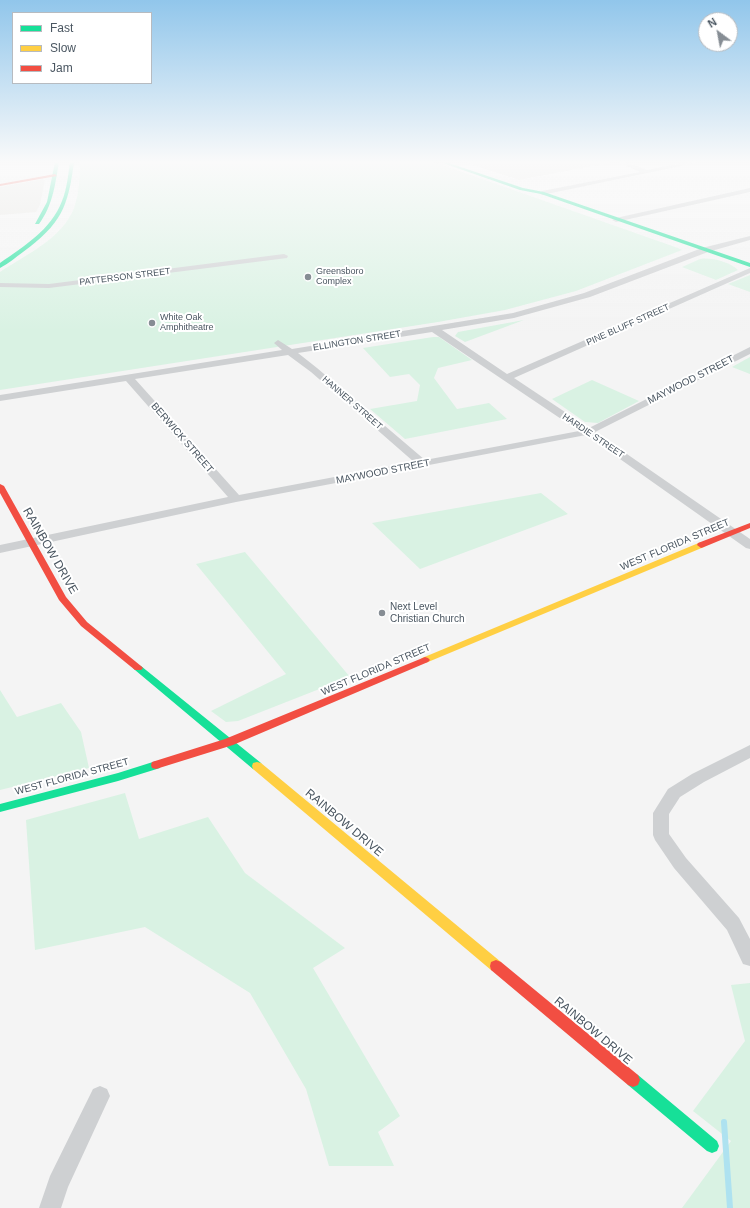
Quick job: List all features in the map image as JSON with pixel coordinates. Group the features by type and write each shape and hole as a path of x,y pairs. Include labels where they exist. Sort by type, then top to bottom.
{"main road":[{"path":"29,232 40,218"},
{"path":"0,266 52,228 58,218"},
{"path":"612,218 750,266"},
{"name":"RAINBOW DRIVE","path":"0,486 62,598 84,624 229,742 712,1146"},
{"name":"WEST FLORIDA STREET","path":"0,808 118,777 229,742 750,525"}],"street":[{"path":"616,220 623,218"},
{"name":"ELLINGTON STREET","path":"0,398 434,329 514,314 574,299 610,287 705,250 750,238"},
{"name":"PATTERSON STREET","path":"0,285 36,287 284,256"},
{"name":"PINE BLUFF STREET","path":"506,378 750,270"},
{"name":"PATTERSON STREET","path":"0,279 51,281 60,284"},
{"name":"HARDIE STREET","path":"434,329 588,432 750,545"},
{"name":"HANNER STREET","path":"278,343 314,370 424,464"},
{"name":"MAYWOOD STREET","path":"0,549 236,499 588,432 750,350"},
{"name":"BERWICK STREET","path":"128,377 236,499"},
{"path":"750,751 698,778 674,793 661,813 661,835 680,863 733,924 750,958"},
{"path":"50,1208 58,1184 100,1096"}],"green space":[{"name":"Greensboro Complex","path":"594,218 682,250 576,291 505,310 438,322 0,390 0,272 42,245 61,229 68,219"},
{"path":"700,259 720,261 735,267 738,270 716,280 682,267"},
{"path":"750,275 750,292 728,284"},
{"path":"524,320 465,342 455,336 458,332"},
{"path":"439,337 472,360 438,368 434,378 457,409 489,403 507,419 405,439 370,409 417,401 420,385 409,374 390,377 363,348"},
{"path":"750,357 750,374 732,367"},
{"path":"592,380 639,401 598,423 585,422 552,399"},
{"path":"541,493 568,514 420,569 372,523"},
{"path":"245,552 350,677 238,721 226,722 211,711 286,674 196,564"},
{"path":"0,690 17,717 61,703 81,732 89,768 0,790"},
{"path":"125,793 139,839 208,817 245,873 345,948 313,968 400,1116 378,1132 394,1166 329,1166 306,1089 250,993 145,927 35,950 26,820"},
{"path":"750,983 750,1208 682,1208 731,1141 693,1111 745,1041 731,985"}],"waterway":[{"path":"724,1122 730,1208"}],"traffic: fast":[{"path":"37,223 40,218"},
{"path":"0,266 31,244 56,218"},
{"path":"615,218 750,265"},
{"path":"138,668 257,766"},
{"path":"0,808 118,777 156,765"},
{"path":"633,1080 712,1146"}],"traffic: slow":[{"path":"425,660 701,545"},
{"path":"257,766 496,966"}],"traffic: jam":[{"path":"0,486 62,598 84,624 138,668"},
{"path":"701,545 750,525"},
{"path":"156,765 229,742 425,660"},
{"path":"496,966 633,1080"}],"place":[{"name":"Greensboro Complex","path":"308,277"},
{"name":"White Oak Amphitheatre","path":"152,323"},
{"name":"Next Level Christian Church","path":"382,613"}]}
